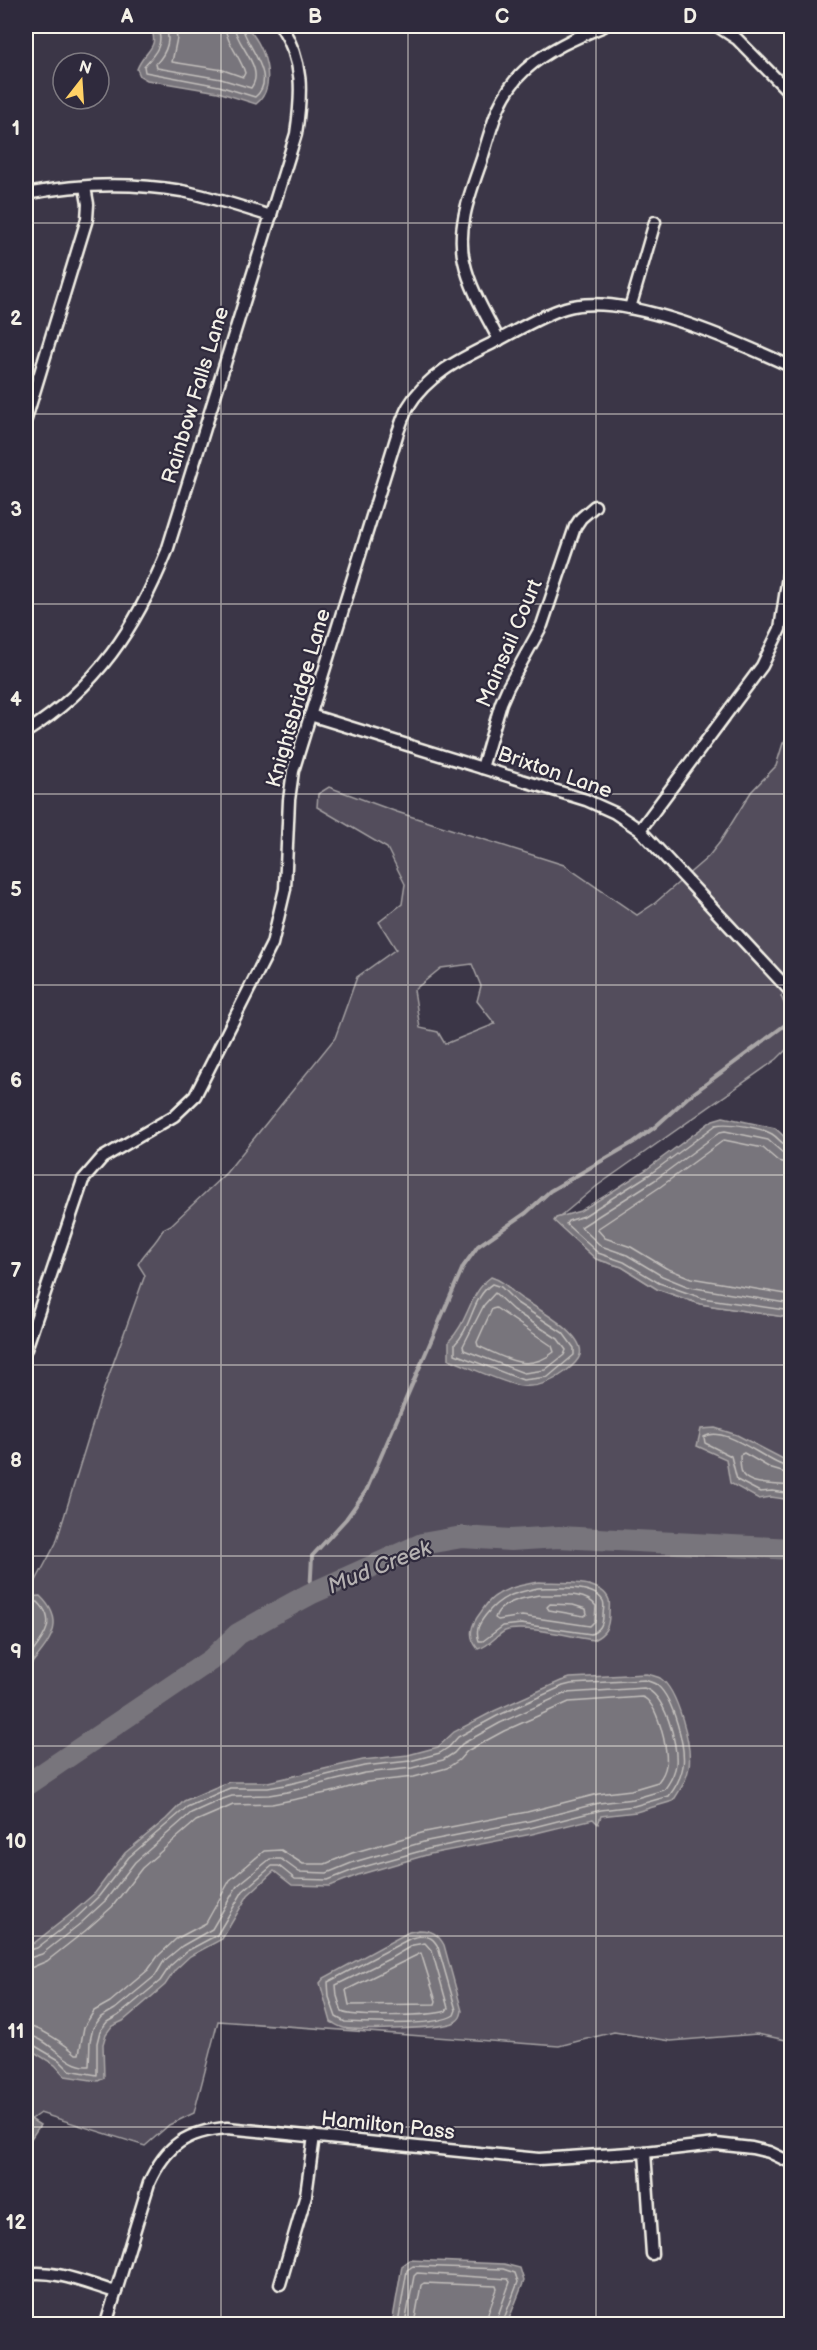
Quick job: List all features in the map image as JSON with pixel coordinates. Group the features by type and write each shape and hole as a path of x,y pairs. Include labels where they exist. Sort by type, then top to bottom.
{"street":[{"name":"Rainbow Falls Lane","path":"26,732 76,694 109,659 130,629 152,588 167,551 296,134 301,96 298,63 281,26"},
{"path":"499,340 470,281 463,260 462,238 464,220 493,124 500,105 525,70 579,30 604,26"},
{"path":"717,26 737,39 792,95"},
{"path":"26,194 56,189 125,185 179,191 271,216"},
{"path":"26,419 87,219 88,204 85,187"},
{"path":"630,308 655,222"},
{"name":"Knightsbridge Lane","path":"26,1349 83,1180 102,1158 174,1116 195,1096 272,944 285,890 291,780 398,432 408,407 434,377 548,314 566,307 604,304 630,308 729,338 792,367"},
{"name":"Mainsail Court","path":"482,768 501,703 542,625 575,527 581,518 595,506"},
{"path":"640,830 762,666 780,629 792,549"},
{"name":"Brixton Lane","path":"310,715 586,800 615,813 640,830 792,993"},
{"name":"Hamilton Pass","path":"106,2325 149,2183 157,2166 170,2149 184,2139 205,2130 227,2128 539,2159 645,2152 707,2145 733,2145 769,2152 792,2163"},
{"path":"280,2284 306,2195 314,2136"},
{"path":"645,2152 652,2254"},
{"path":"26,2274 43,2273 63,2277 116,2292"}],"shaded area":[{"path":"791,732 792,987 781,996 791,1020 791,1045 777,1059 597,1186 555,1221 596,1259 622,1267 657,1289 700,1304 791,1318 791,2041 757,2034 671,2041 614,2032 559,2046 218,2021 194,2113 169,2125 145,2146 40,2113 26,2123 26,1594 30,1592 56,1543 100,1400 145,1275 138,1264 163,1229 171,1225 226,1173 335,1038 357,977 396,949 379,922 402,904 405,884 387,848 317,807 318,794 329,787 397,812 564,865 637,915 655,903 708,857 751,792 776,766 783,743","holes":["472,964 481,986 477,1001 495,1024 445,1044 438,1032 420,1028 414,990 441,968"]}],"water":[{"path":"150,26 245,26 258,42 266,64 268,76 263,96 256,104 218,92 147,80 140,76 137,69 154,40"},
{"path":"723,1117 775,1128 791,1143 791,1318 700,1304 657,1289 622,1267 596,1259 554,1221 556,1218 580,1211 610,1193 647,1169 713,1120"},
{"path":"491,1277 559,1323 576,1339 580,1347 579,1358 560,1376 545,1384 514,1385 449,1359 449,1341 460,1326 478,1291"},
{"path":"715,1428 737,1435 791,1463 791,1500 771,1497 759,1499 730,1483 726,1459 697,1446 701,1429"},
{"path":"538,1582 577,1583 597,1588 609,1600 606,1630 593,1640 535,1630 513,1629 505,1631 486,1646 478,1649 472,1640 472,1630 490,1600 506,1590"},
{"path":"40,1596 49,1606 54,1625 47,1643 26,1671 26,1597"},
{"path":"646,1674 660,1678 667,1684 678,1706 686,1733 689,1767 685,1781 673,1801 636,1812 601,1816 598,1824 593,1819 532,1834 430,1854 358,1875 330,1886 292,1885 274,1871 248,1895 222,1939 190,1956 175,1970 165,1985 123,2021 112,2026 103,2044 104,2078 98,2081 65,2076 55,2065 26,2047 26,1946 34,1943 95,1893 125,1853 184,1801 229,1782 268,1782 363,1760 408,1755 438,1747 454,1732 494,1711 570,1678"},
{"path":"419,1930 434,1933 444,1945 462,2011 458,2020 448,2024 419,2028 382,2029 344,2028 331,2022 320,1983 324,1978 409,1932"},
{"path":"26,2116 40,2125 26,2146"},
{"path":"410,2260 504,2264 520,2268 524,2281 507,2324 392,2324 402,2266"}],"waterway":[{"path":"310,1594 312,1556 346,1519 366,1491 463,1267 478,1246 526,1213 550,1191 634,1142 655,1127 687,1098 785,1025"},
{"name":"Mud Creek","path":"26,1785 212,1659 238,1634 310,1594 422,1544 462,1537 511,1540 559,1537 792,1549"}]}
